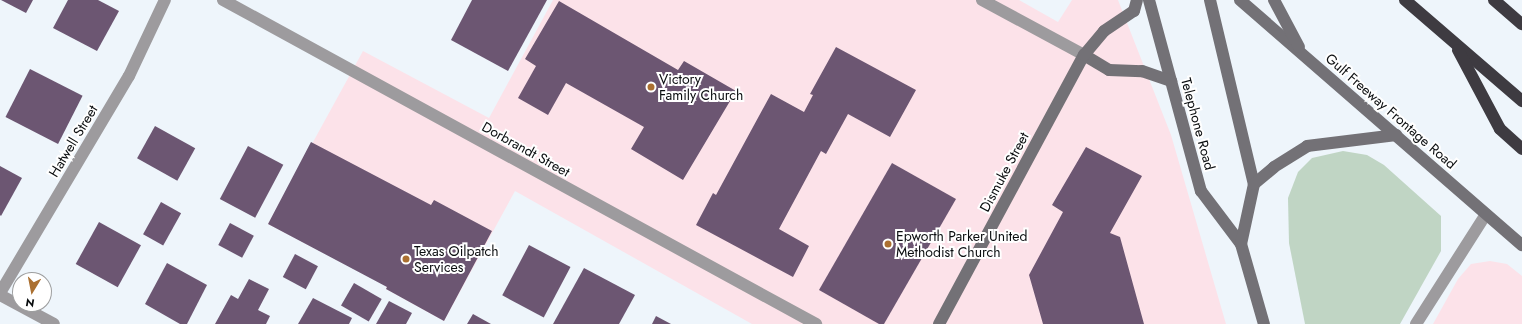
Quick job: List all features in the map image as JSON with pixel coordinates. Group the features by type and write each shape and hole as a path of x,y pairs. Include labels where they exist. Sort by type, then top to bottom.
{"highway":[{"path":"1405,0 1522,101"},
{"path":"1494,0 1522,24"},
{"path":"1455,43 1500,129 1522,149"}],"main road":[{"name":"Dismuke Street","path":"939,324 1084,55 1104,30 1134,11 1137,0"},
{"name":"Telephone Road","path":"1149,0 1201,191 1241,244 1264,324"},
{"name":"Telephone Road","path":"1210,0 1254,184 1241,244"},
{"name":"Gulf Freeway Frontage Road","path":"1240,0 1303,53 1522,245"},
{"path":"1274,0 1303,53"},
{"path":"1084,55 1109,70 1142,71 1171,82"},
{"path":"1254,184 1274,167 1307,146 1396,135"}],"street":[{"name":"Hatwell Street","path":"0,294 129,76 165,0"},
{"name":"Dorbrandt Street","path":"223,0 816,324"},
{"path":"982,0 1084,55"},
{"path":"1416,324 1486,214"},
{"path":"0,294 54,324"}],"shaded area":[{"path":"553,0 1019,0 1058,22 1072,0 1118,0 1171,135 1226,324 752,324 515,191 444,321 386,289 387,286 268,224 363,51 489,118"},
{"path":"1490,261 1507,264 1522,276 1522,324 1433,324 1458,279 1471,264"}],"green space":[{"path":"1343,151 1367,155 1384,165 1441,216 1441,251 1400,324 1305,324 1289,243 1288,198 1298,172 1312,158"}],"building":[{"path":"1,0 33,0 26,13"},
{"path":"68,0 98,0 119,11 97,51 53,28"},
{"path":"472,0 547,0 508,71 451,40"},
{"name":"Victory Family Church","path":"559,1 678,70 684,61 736,91 683,180 631,149 644,127 566,83 548,115 518,98 536,66 525,59"},
{"path":"836,47 916,90 890,137 848,114 826,154 821,151 779,229 809,246 793,277 696,225 713,193 716,195 771,94 804,112 813,95 810,94"},
{"path":"30,69 83,96 58,144 5,117"},
{"path":"155,126 195,148 177,181 137,158"},
{"name":"Texas Oilpatch Services","path":"311,142 431,205 434,200 492,231 444,321 386,289 387,287 268,224"},
{"path":"248,146 283,165 255,218 220,199"},
{"path":"1086,147 1142,176 1110,233 1120,237 1144,324 1043,324 1029,275 1063,212 1052,205"},
{"name":"Epworth Parker United Methodist Church","path":"892,163 956,199 884,324 879,324 819,290"},
{"path":"0,166 22,178 1,216 0,215"},
{"path":"161,202 181,213 163,246 143,234"},
{"path":"99,222 141,245 118,287 76,264"},
{"path":"230,223 254,236 242,258 218,245"},
{"path":"529,245 570,267 544,317 502,295"},
{"path":"295,254 318,266 306,289 283,277"},
{"path":"167,263 207,285 187,324 180,324 145,304"},
{"path":"584,268 635,295 619,324 553,324"},
{"path":"249,279 269,289 258,310 270,316 266,324 215,324 231,295 238,299"},
{"path":"354,283 382,299 369,322 341,306"},
{"path":"313,298 352,318 349,324 298,324"},
{"path":"389,301 412,313 406,324 376,324"},
{"path":"473,314 491,324 467,324"},
{"path":"656,316 671,324 652,324"}],"place":[{"name":"Victory Family Church","path":"651,87"},
{"name":"Epworth Parker United Methodist Church","path":"888,244"},
{"name":"Texas Oilpatch Services","path":"406,259"}]}
